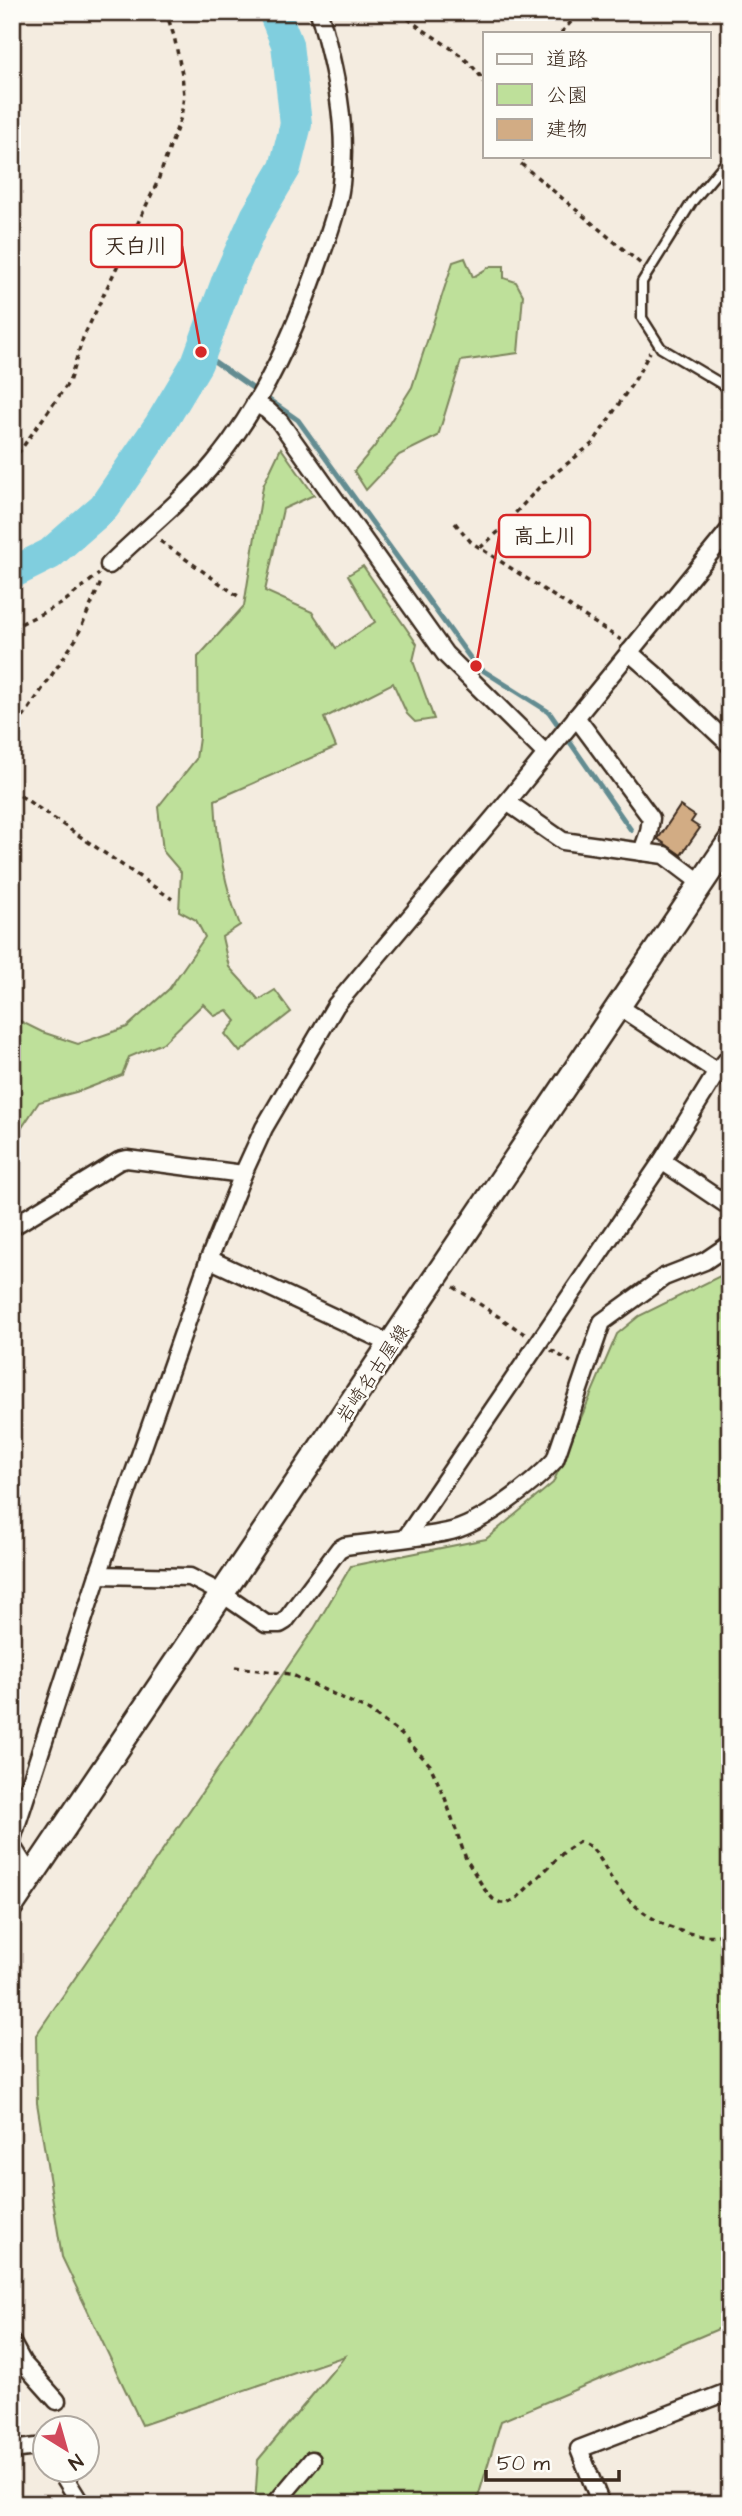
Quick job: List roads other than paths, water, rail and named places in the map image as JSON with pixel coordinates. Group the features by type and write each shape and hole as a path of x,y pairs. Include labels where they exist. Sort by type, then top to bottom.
{"main road":[{"name":"岩崎名古屋線","path":"12,1905 730,841"}],"street":[{"path":"108,565 214,464 257,401 310,289 332,223 341,185 343,144 337,79 319,12"},
{"path":"257,401 280,422 445,654 546,754"},
{"path":"12,1839 97,1575 209,1259 264,1128 336,1005 507,802 730,529"},
{"path":"631,650 730,745"},
{"path":"568,728 651,818 642,852"},
{"path":"507,802 563,841 664,855 701,883"},
{"path":"618,1006 724,1076"},
{"path":"407,1536 662,1161 724,1076 730,1056"},
{"path":"12,1227 119,1161 127,1159 243,1174"},
{"path":"662,1161 730,1207"},
{"path":"97,1575 182,1575 197,1580 266,1624 280,1625 339,1549 450,1531 486,1514 520,1493 555,1460 602,1322 664,1277 705,1261 730,1244"},
{"path":"209,1259 391,1344"},
{"path":"12,1846 31,1876"},
{"path":"12,2343 23,2363 57,2401"},
{"path":"601,2504 579,2449 730,2391"},
{"path":"12,2450 32,2448"},
{"path":"275,2504 312,2460"},
{"path":"69,2484 81,2504"}],"lane":[{"path":"730,157 692,202 642,282 642,318 661,348 730,389"}],"waterway":[{"path":"12,573 50,554 104,507 160,425 197,363 228,279 256,217 285,168 296,124 287,44 274,12"},
{"path":"201,352 298,420 476,666 549,712 631,830"}],"place":[{"name":"天白川","path":"201,352"},
{"name":"高上川","path":"476,666"}]}
